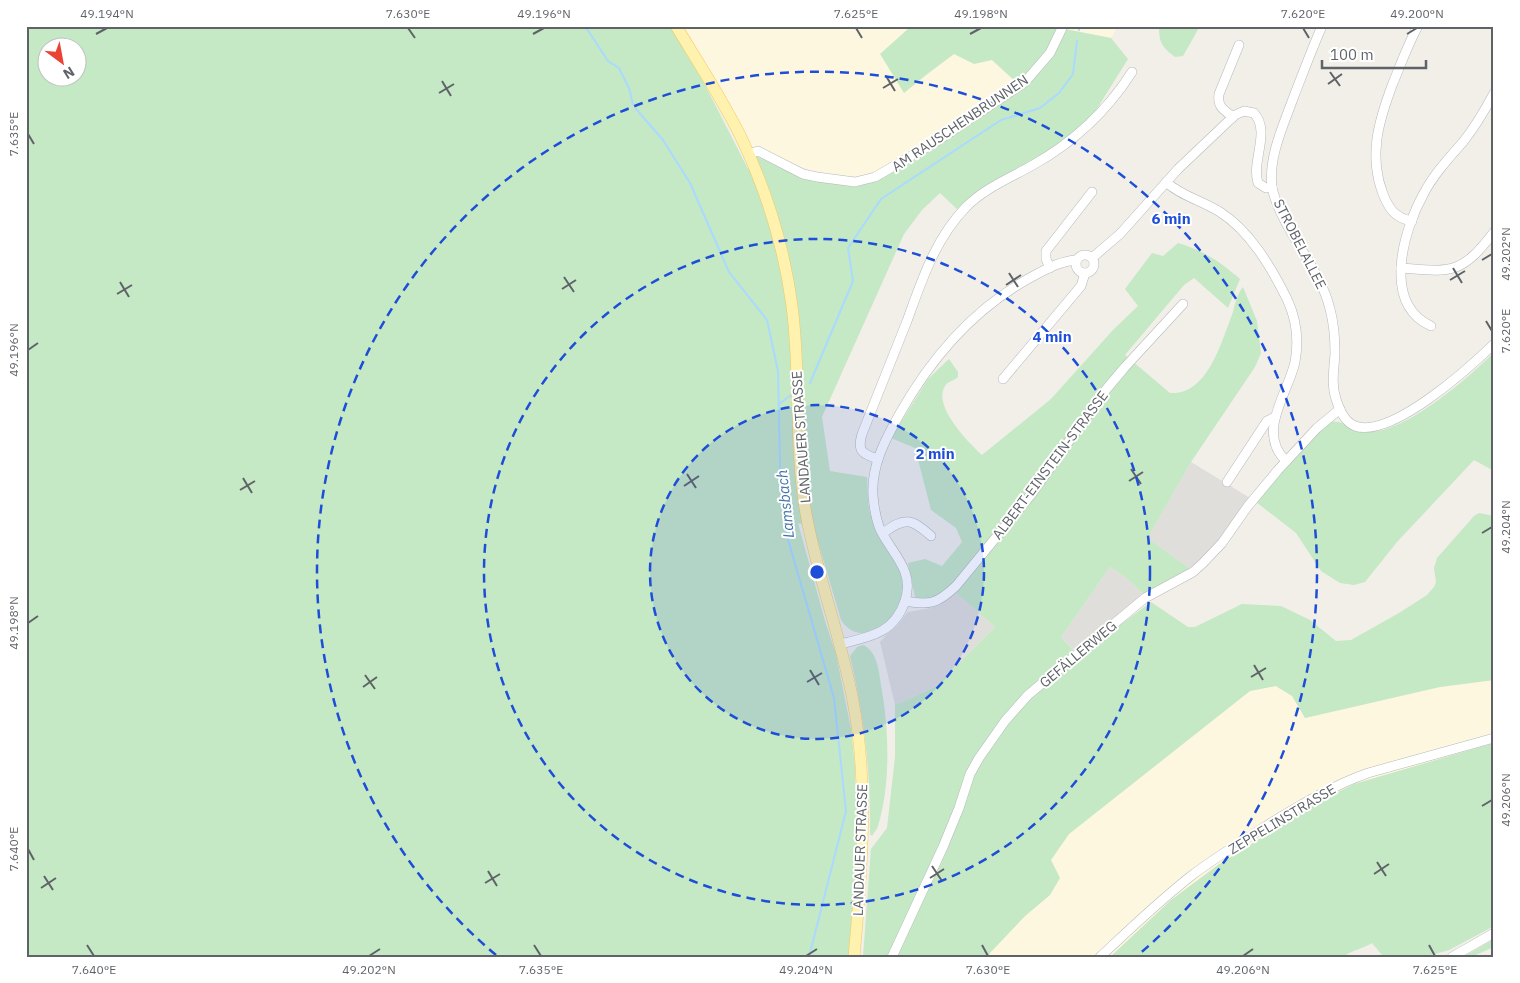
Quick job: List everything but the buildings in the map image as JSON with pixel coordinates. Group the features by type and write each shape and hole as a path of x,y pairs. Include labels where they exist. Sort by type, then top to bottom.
{"main road":[{"name":"LANDAUER STRASSE","path":"676,26 724,106 749,154 767,198 788,281 795,334 798,434 803,492 813,545 840,644 858,726 863,784 863,845 854,957"}],"street":[{"name":"AM RAUSCHENBRUNNEN","path":"749,154 758,150 803,174 817,177 855,182 875,177 937,141 1025,82 1050,53 1063,26"},
{"name":"STROBELALLEE","path":"1322,26 1281,131 1273,167 1272,187 1280,211 1292,235 1317,274 1330,306 1335,336 1334,390 1340,409"},
{"path":"1412,221 1399,217 1389,208 1377,175 1375,147 1380,119 1418,26"},
{"path":"1233,117 1220,107 1218,100 1239,45"},
{"path":"878,459 863,453 860,441 932,256 944,234 966,207 985,192 1050,155 1078,134 1107,107 1132,72"},
{"path":"1431,326 1417,317 1406,301 1402,287 1402,253 1412,221 1432,179 1474,128 1494,93"},
{"path":"1092,258 1120,234 1166,182 1240,112 1248,110 1257,116 1261,126 1257,178 1261,186 1272,187"},
{"path":"1166,182 1180,192 1219,211 1241,228 1287,298 1295,322 1296,354 1292,374 1275,417 1273,430 1277,451 1286,461"},
{"path":"1050,268 1046,259 1046,252 1092,192"},
{"path":"1401,268 1432,270 1454,268 1469,260 1494,232"},
{"path":"840,644 872,636 887,628 895,621 905,601 908,589 904,568 876,519 873,481 878,459 890,432 911,394 926,371 947,345 989,304 1014,287 1050,268 1076,260 1082,255 1089,255 1094,266 1092,270 1085,273 1078,270 1076,260"},
{"path":"1002,379 1081,286 1085,273"},
{"name":"ALBERT-EINSTEIN-STRASSE","path":"905,601 925,604 935,602 956,586 1030,496 1104,392 1183,304"},
{"path":"1340,409 1350,423 1356,426 1374,427 1396,420 1490,354 1494,344"},
{"name":"GEFÄLLERWEG","path":"892,957 944,847 970,774 1005,721 1028,696 1138,603 1152,593 1193,572 1210,557 1286,461 1317,428 1340,409"},
{"path":"1227,482 1262,428 1275,417"},
{"path":"883,534 900,523 909,522 917,524 931,536"},
{"name":"ZEPPELINSTRASSE","path":"1100,957 1148,911 1193,874 1322,792 1368,773 1494,738"},
{"path":"1452,957 1494,933"}],"shaded area":[{"path":"680,26 908,26 904,93 954,54 974,63 992,60 1017,83 928,142 871,174 851,177 814,172 751,147"},
{"path":"1066,26 1118,26 1111,38 1065,29"},
{"path":"1191,462 1250,498 1217,543 1190,569 1149,539 1150,534"},
{"path":"1110,567 1144,594 1076,652 1061,637"},
{"path":"955,592 995,627 935,687 895,705 880,642 897,626 908,612 931,608"},
{"path":"1494,680 1494,743 1354,784 1320,801 1218,865 1171,900 1110,957 988,957 989,953 1025,916 1050,895 1051,860 1069,834 1250,691 1275,686 1292,696 1305,718 1440,687"}],"green space":[{"path":"26,26 670,26 704,83 748,169 756,156 803,179 856,187 887,175 966,126 1016,90 1065,29 1111,38 1128,59 1093,115 1054,149 980,190 957,209 940,193 922,210 904,234 822,417 830,471 867,477 872,520 896,561 903,576 904,584 900,605 887,622 869,632 858,633 852,630 841,620 814,528 798,523 836,654 851,729 855,765 857,841 849,957 26,957"},
{"path":"908,26 1061,26 1040,61 1017,83 992,60 974,64 954,54 904,93 880,54 909,28"},
{"path":"1159,26 1200,26 1183,56 1175,57 1162,44"},
{"path":"1178,243 1196,249 1211,257 1240,279 1228,308 1194,278 1184,285 1125,355 1170,393 1183,392 1194,386 1212,364 1243,287 1257,321 1261,353 1255,367 1191,462 1150,534 1149,539 1190,569 1144,594 1110,567 1061,637 1080,657 1151,602 1188,627 1195,627 1242,604 1281,606 1310,620 1336,641 1351,640 1427,595 1436,582 1434,568 1437,558 1474,516 1479,513 1494,516 1494,680 1440,687 1305,718 1292,696 1276,686 1250,691 1069,834 1051,860 1060,878 1050,895 1025,916 988,957 863,957 871,849 887,828 895,757 895,705 935,687 995,627 955,592 930,600 915,597 908,563 925,559 942,566 962,542 956,528 931,510 915,448 891,438 928,379 949,359 958,372 958,377 945,386 942,394 943,404 961,433 982,455 1051,399 1113,330 1138,306 1125,289 1152,253 1163,256"},
{"path":"1494,352 1494,471 1474,460 1397,542 1365,582 1354,585 1340,583 1321,571 1296,533 1256,502 1289,463 1329,422 1340,422 1358,430 1369,432 1384,430 1401,423 1436,402"},
{"path":"863,645 871,652 878,668 884,702 887,738 885,792 878,826 872,836 870,834 866,745 850,656 857,647"},
{"path":"1494,743 1494,926 1449,950 1424,957 1392,957 1382,955 1372,943 1343,957 1110,957 1171,900 1218,865 1320,801 1354,784"},
{"path":"1494,939 1494,947 1471,957 1463,957"}],"waterway":[{"name":"Lamsbach","path":"585,26 608,61 619,68 629,88 633,105"},
{"path":"1079,30 1080,26"},
{"path":"810,383 853,281 848,248 881,199 1001,120 1040,108 1059,93 1073,74 1077,41"},
{"name":"Lamsbach","path":"636,109 663,140 690,183 729,272 767,320 778,371 780,466 787,536 834,698 846,811 809,957"},
{"path":"779,404 791,395"}]}
